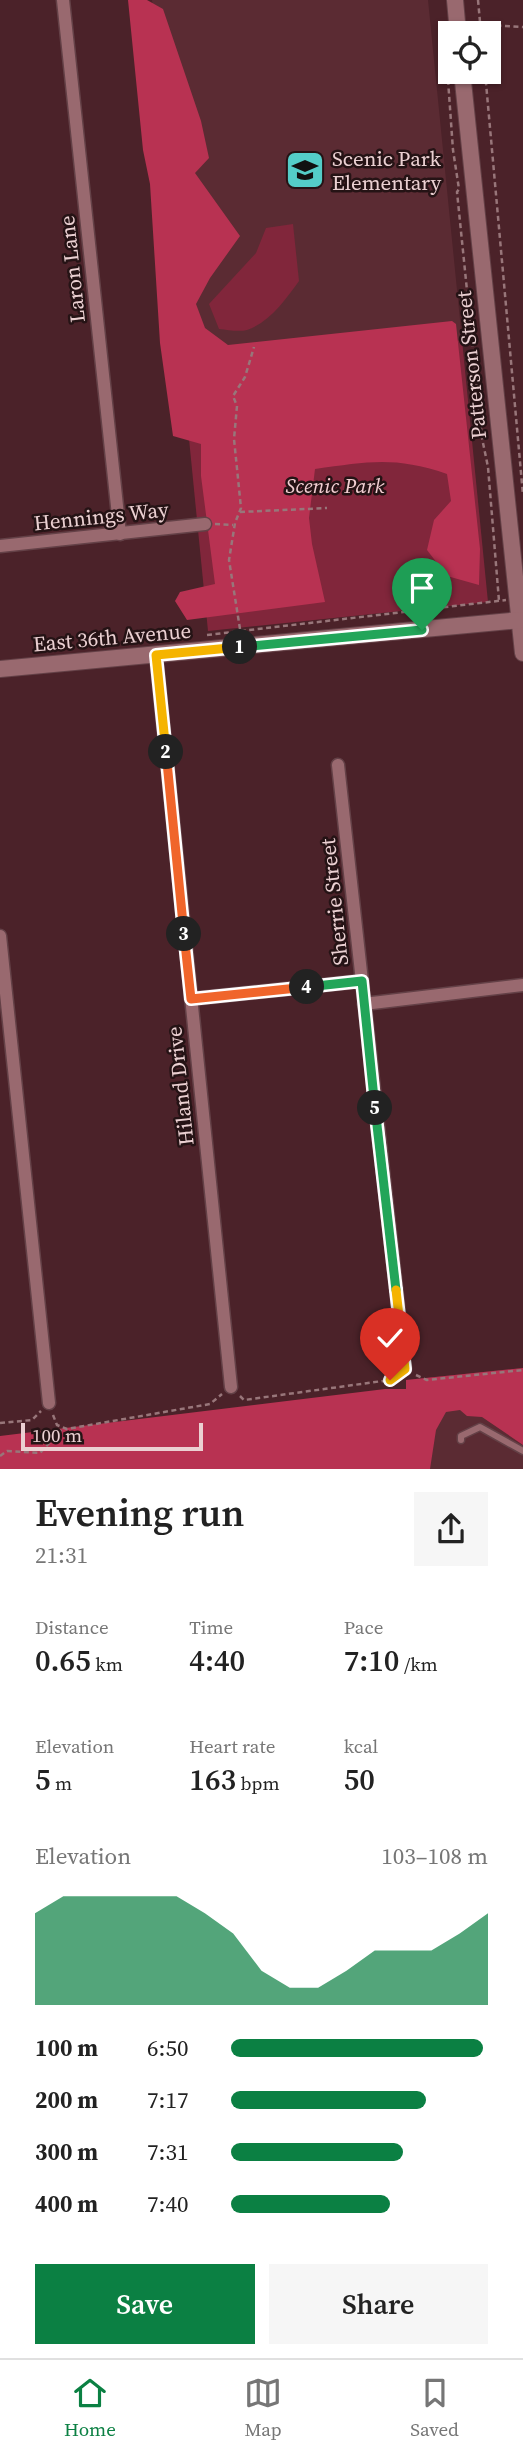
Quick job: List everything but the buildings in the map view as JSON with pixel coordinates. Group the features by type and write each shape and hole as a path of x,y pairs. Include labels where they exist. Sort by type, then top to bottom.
{"street":[{"name":"Laron Lane","path":"63,0 120,534"},
{"path":"453,21 455,0"},
{"name":"Patterson Street","path":"463,84 523,653"},
{"name":"Hennings Way","path":"0,546 205,524"},
{"name":"East 36th Avenue","path":"0,668 520,620"},
{"name":"Hiland Drive","path":"156,655 231,1387"},
{"name":"Sherrie Street","path":"338,765 405,1369"},
{"path":"0,936 49,1403"},
{"path":"191,999 362,981"},
{"path":"364,1004 523,985"}],"lane":[{"path":"460,1440 461,1436 480,1427 523,1451"}],"path":[{"path":"478,0 480,21"},
{"path":"501,25 523,27"},
{"path":"452,84 453,150 482,438 488,467 499,601"},
{"path":"486,84 523,495"},
{"path":"240,630 229,560 240,512 239,469 234,439 237,406 233,397 245,377 254,347"},
{"path":"240,512 327,508"},
{"path":"205,524 235,525"},
{"path":"0,1423 32,1420 49,1403 57,1425 66,1429 210,1404 231,1387 244,1400 390,1380 405,1369 427,1380 523,1370"},
{"path":"0,1456 7,1451 40,1453 63,1428"}],"shaded area":[{"name":"Scenic Park","path":"128,0 147,0 163,9 201,121 209,158 195,173 240,236 210,278 196,304 205,328 228,345 452,321 456,324 480,549 479,585 447,576 427,550 434,520 451,501 447,474 428,468 381,462 315,469 309,518 325,602 187,620 175,601 180,592 215,584 201,476 201,444 173,436 160,343 150,184 143,150"},
{"name":"Scenic Park Elementary","path":"152,0 428,0 462,340 182,368"},
{"path":"523,1368 523,1469 415,1469 406,1380"},
{"path":"523,1368 523,1445 482,1417 467,1416 460,1410 446,1412 436,1430 430,1469 0,1469 0,1436 385,1389 406,1389 406,1380"}],"green space":[{"path":"293,224 299,281 263,322 241,331 219,329 209,304 256,253 266,228"},
{"name":"Scenic Park","path":"462,340 488,602 208,631 182,368"}],"place":[{"name":"Scenic Park Elementary","path":"305,170"}],"route":[{"path":"390,1380 405,1369 362,981 191,999 156,655 422,630"}]}
